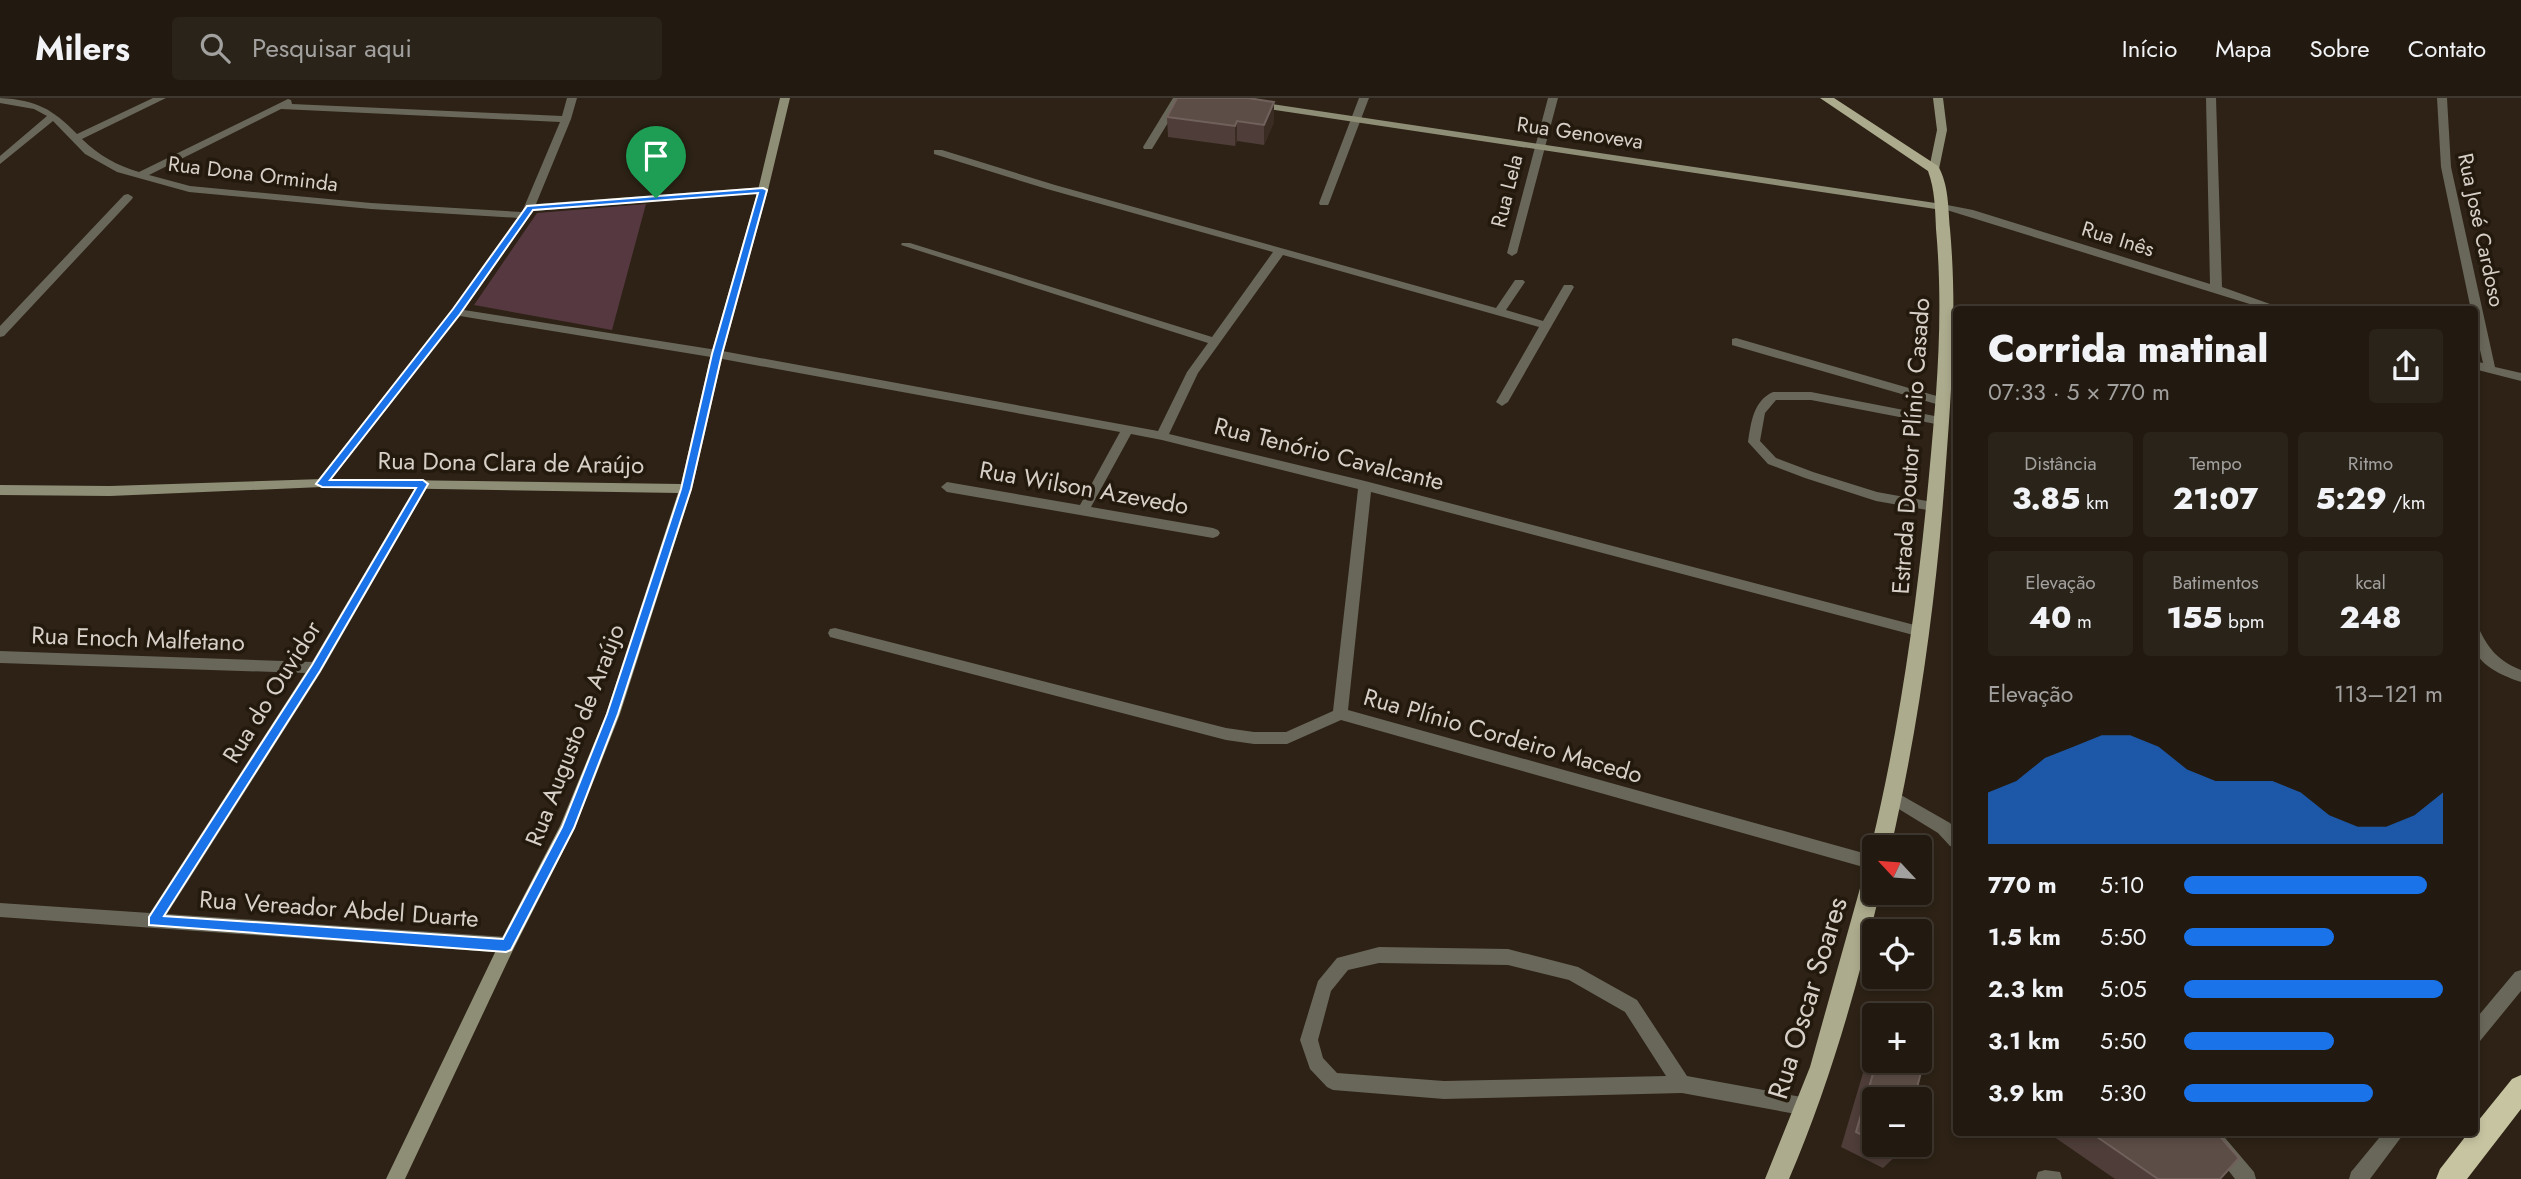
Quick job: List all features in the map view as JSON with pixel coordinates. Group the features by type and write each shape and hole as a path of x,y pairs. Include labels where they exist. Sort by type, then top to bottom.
{"highway":[{"path":"2450,1179 2521,1088"}],"main road":[{"path":"1826,98 1934,169"},
{"name":"Estrada Doutor Plínio Casado","path":"1894,798 1921,632 1942,402 1951,367 1947,247 1941,187 1934,169"},
{"path":"1884,835 1894,798"},
{"name":"Rua Oscar Soares","path":"1777,1179 1796,1139 1845,991 1866,905"},
{"name":"Rua Oscar Soares","path":"1793,1179 1796,1139"}],"street":[{"path":"75,139 160,98"},
{"path":"138,176 295,98"},
{"path":"322,484 457,312 528,211 572,98"},
{"name":"Rua Augusto de Araújo","path":"395,1179 506,945 568,828 608,727 686,489 717,354 763,190 785,98"},
{"path":"1149,147 1178,98"},
{"path":"1324,203 1364,98"},
{"name":"Rua Lela","path":"1512,253 1538,146 1553,98"},
{"name":"Estrada Doutor Plínio Casado","path":"1934,169 1942,130 1938,98"},
{"path":"2211,98 2216,289"},
{"name":"Rua José Cardoso","path":"2442,98 2446,167 2476,306"},
{"name":"Rua Dona Orminda","path":"0,100 16,99 37,107 53,116 75,139 107,163 138,176 189,189 248,196 528,211 763,190"},
{"name":"Rua Genoveva","path":"1251,104 1942,207"},
{"path":"280,106 566,119"},
{"path":"0,161 53,116"},
{"path":"938,152 1546,325"},
{"path":"0,333 128,197"},
{"name":"Rua Inês","path":"1942,207 1969,212 2270,306"},
{"path":"906,245 1213,341"},
{"path":"1163,436 1181,394 1213,341 1280,251"},
{"path":"1499,312 1519,282"},
{"path":"1502,402 1568,287"},
{"name":"Rua Tenório Cavalcante","path":"457,312 717,354 1163,436 1365,486 1921,632"},
{"name":"Rua José Cardoso","path":"2478,314 2490,369"},
{"path":"1736,342 1942,402"},
{"path":"2478,366 2521,377"},
{"path":"1933,506 1876,496 1809,475 1772,461 1754,442 1759,412 1773,396 1811,396 1941,421"},
{"path":"1083,511 1128,429"},
{"name":"Rua Dona Clara de Araújo","path":"0,490 110,491 322,484 686,489"},
{"name":"Rua do Ouvidor","path":"154,921 316,668 423,484"},
{"path":"1340,714 1365,486"},
{"name":"Rua Wilson Azevedo","path":"947,487 1213,533"},
{"name":"Rua Plínio Cordeiro Macedo","path":"835,633 1245,737 1287,738 1340,714 1862,860"},
{"path":"2478,642 2483,653 2495,664 2521,676"},
{"name":"Rua Enoch Malfetano","path":"0,657 316,668"},
{"path":"1894,798 1950,827"},
{"name":"Rua Vereador Abdel Duarte","path":"0,910 506,945"},
{"path":"1682,1084 1631,1006 1572,973 1508,957 1379,955 1343,963 1324,986 1309,1040 1316,1063 1333,1081 1444,1090 1682,1084 1807,1107"},
{"path":"2478,1030 2521,978"},
{"path":"2211,1136 2247,1179"},
{"path":"2358,1179 2393,1136"},
{"path":"2045,1179 2053,1179"}],"shaded area":[{"path":"646,204 612,330 474,305 537,213"}],"building":[{"path":"1177,98 1248,98 1274,102 1264,125 1237,121 1235,126 1167,117"},
{"path":"1873,1073 1921,1073 1917,1087 1869,1087"},
{"path":"1862,1111 1862,1135 1856,1132"},
{"path":"2096,1136 2220,1136 2239,1158 2220,1179 2158,1179"}],"route":[{"path":"763,190 717,354 686,489 612,714 568,828 506,945 154,921 316,668 423,484 322,484 457,312 530,208 656,198 763,190"}]}
